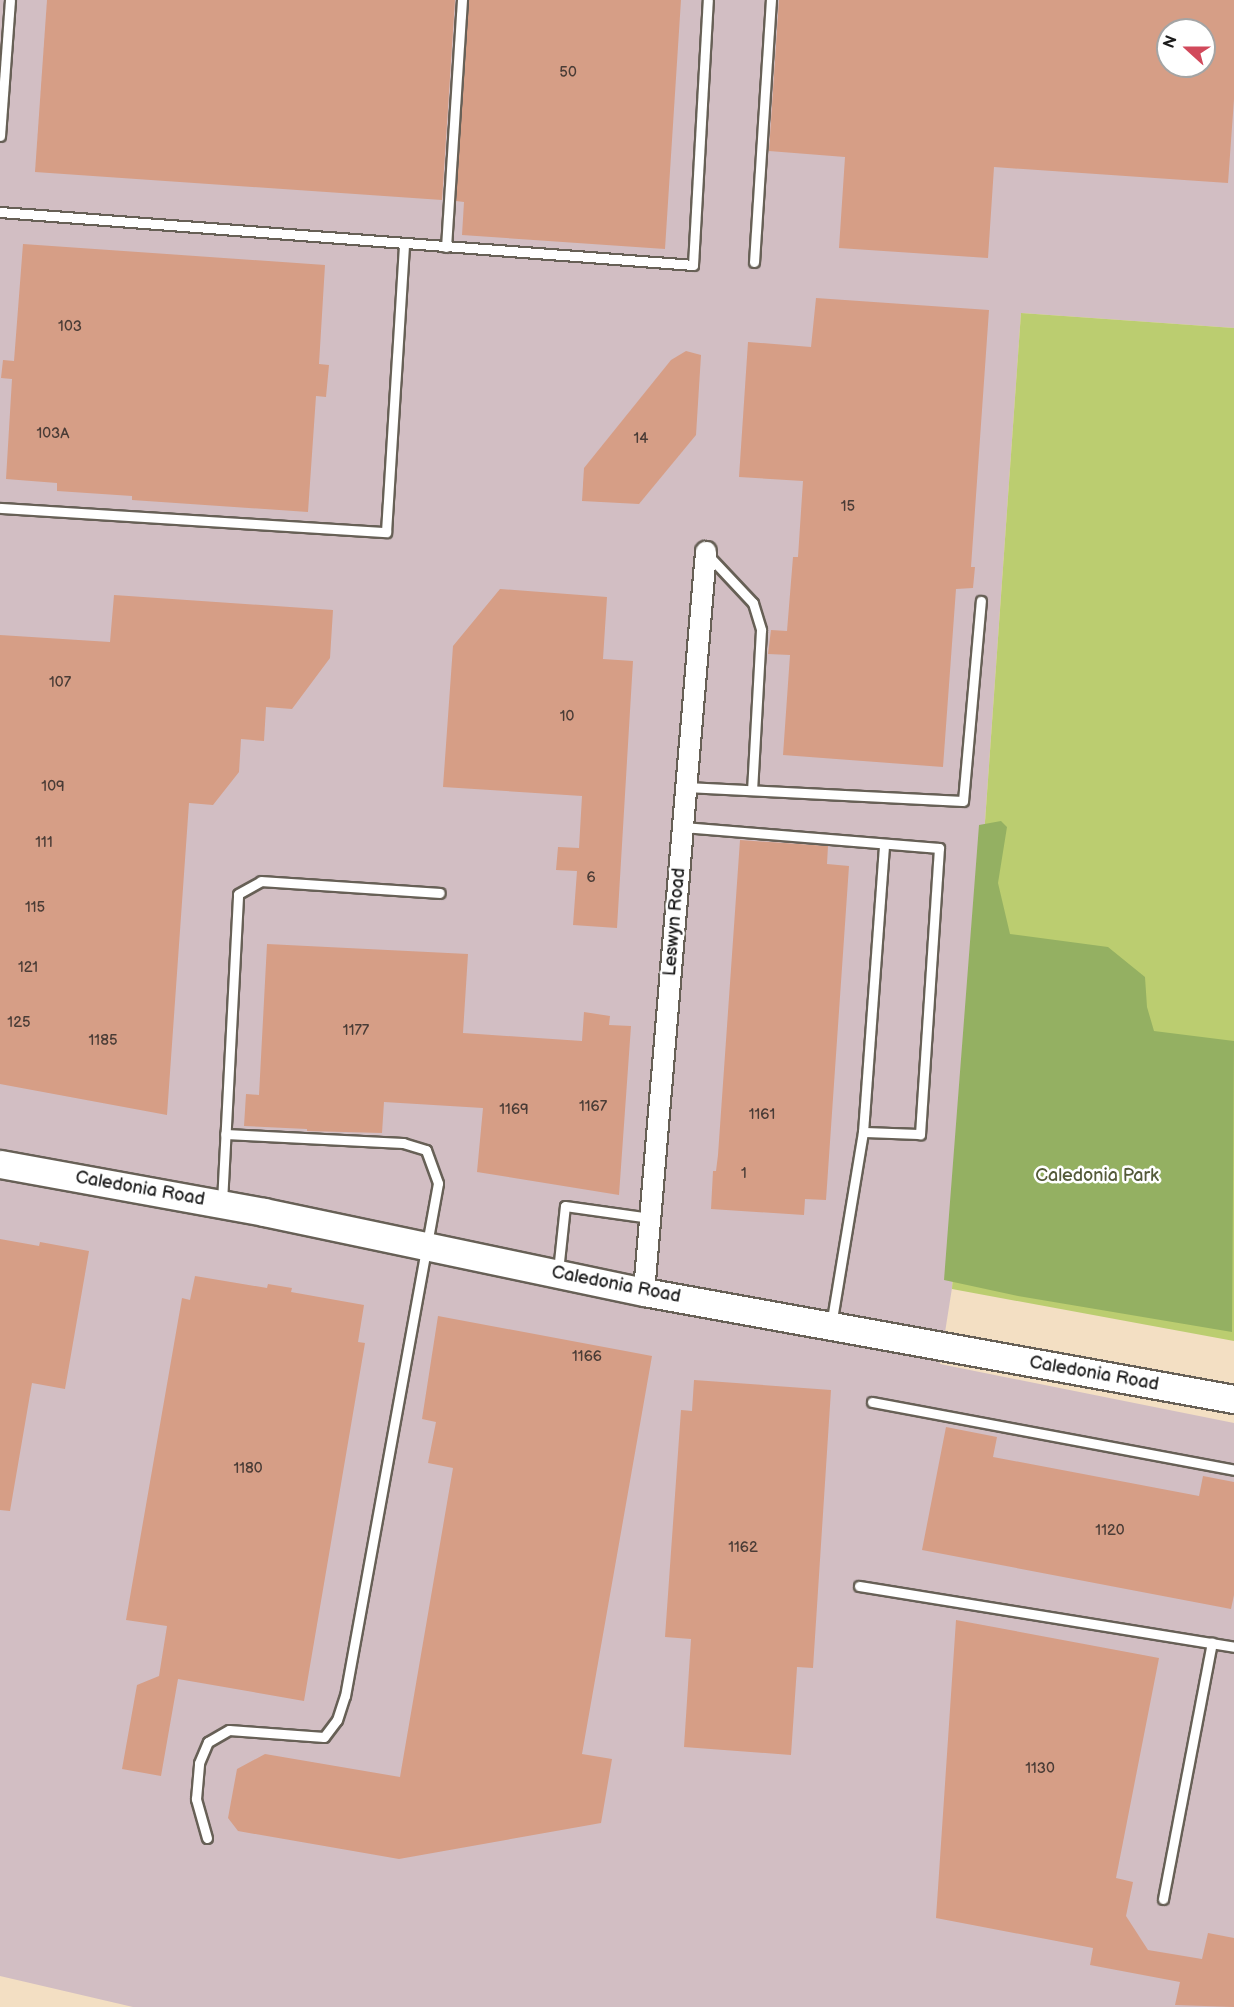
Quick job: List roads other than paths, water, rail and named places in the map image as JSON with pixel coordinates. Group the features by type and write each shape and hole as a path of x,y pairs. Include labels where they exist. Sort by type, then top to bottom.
{"street":[{"name":"Leswyn Road","path":"644,1292 706,552"},
{"name":"Caledonia Road","path":"0,1164 222,1204 644,1292 1234,1399"}],"lane":[{"path":"446,247 462,0"},
{"path":"0,212 693,265 708,0"},
{"path":"754,262 771,0"},
{"path":"0,136 6,6"},
{"path":"0,508 386,532 404,244"},
{"path":"706,552 753,603 761,630 752,790"},
{"path":"686,787 963,801 981,601"},
{"path":"683,827 939,848 920,1134 863,1132"},
{"path":"831,1326 863,1132 884,845"},
{"path":"222,1204 237,894 261,881 440,892"},
{"path":"207,1838 196,1799 199,1763 208,1742 229,1730 324,1737 337,1720 345,1696 438,1183 426,1150 403,1143 225,1134"},
{"path":"558,1274 565,1206 650,1218"},
{"path":"872,1402 1234,1470"},
{"path":"859,1586 1234,1647"},
{"path":"1163,1899 1212,1643"}],"park label":[{"name":"Caledonia Park","path":"1097,1176"}]}
